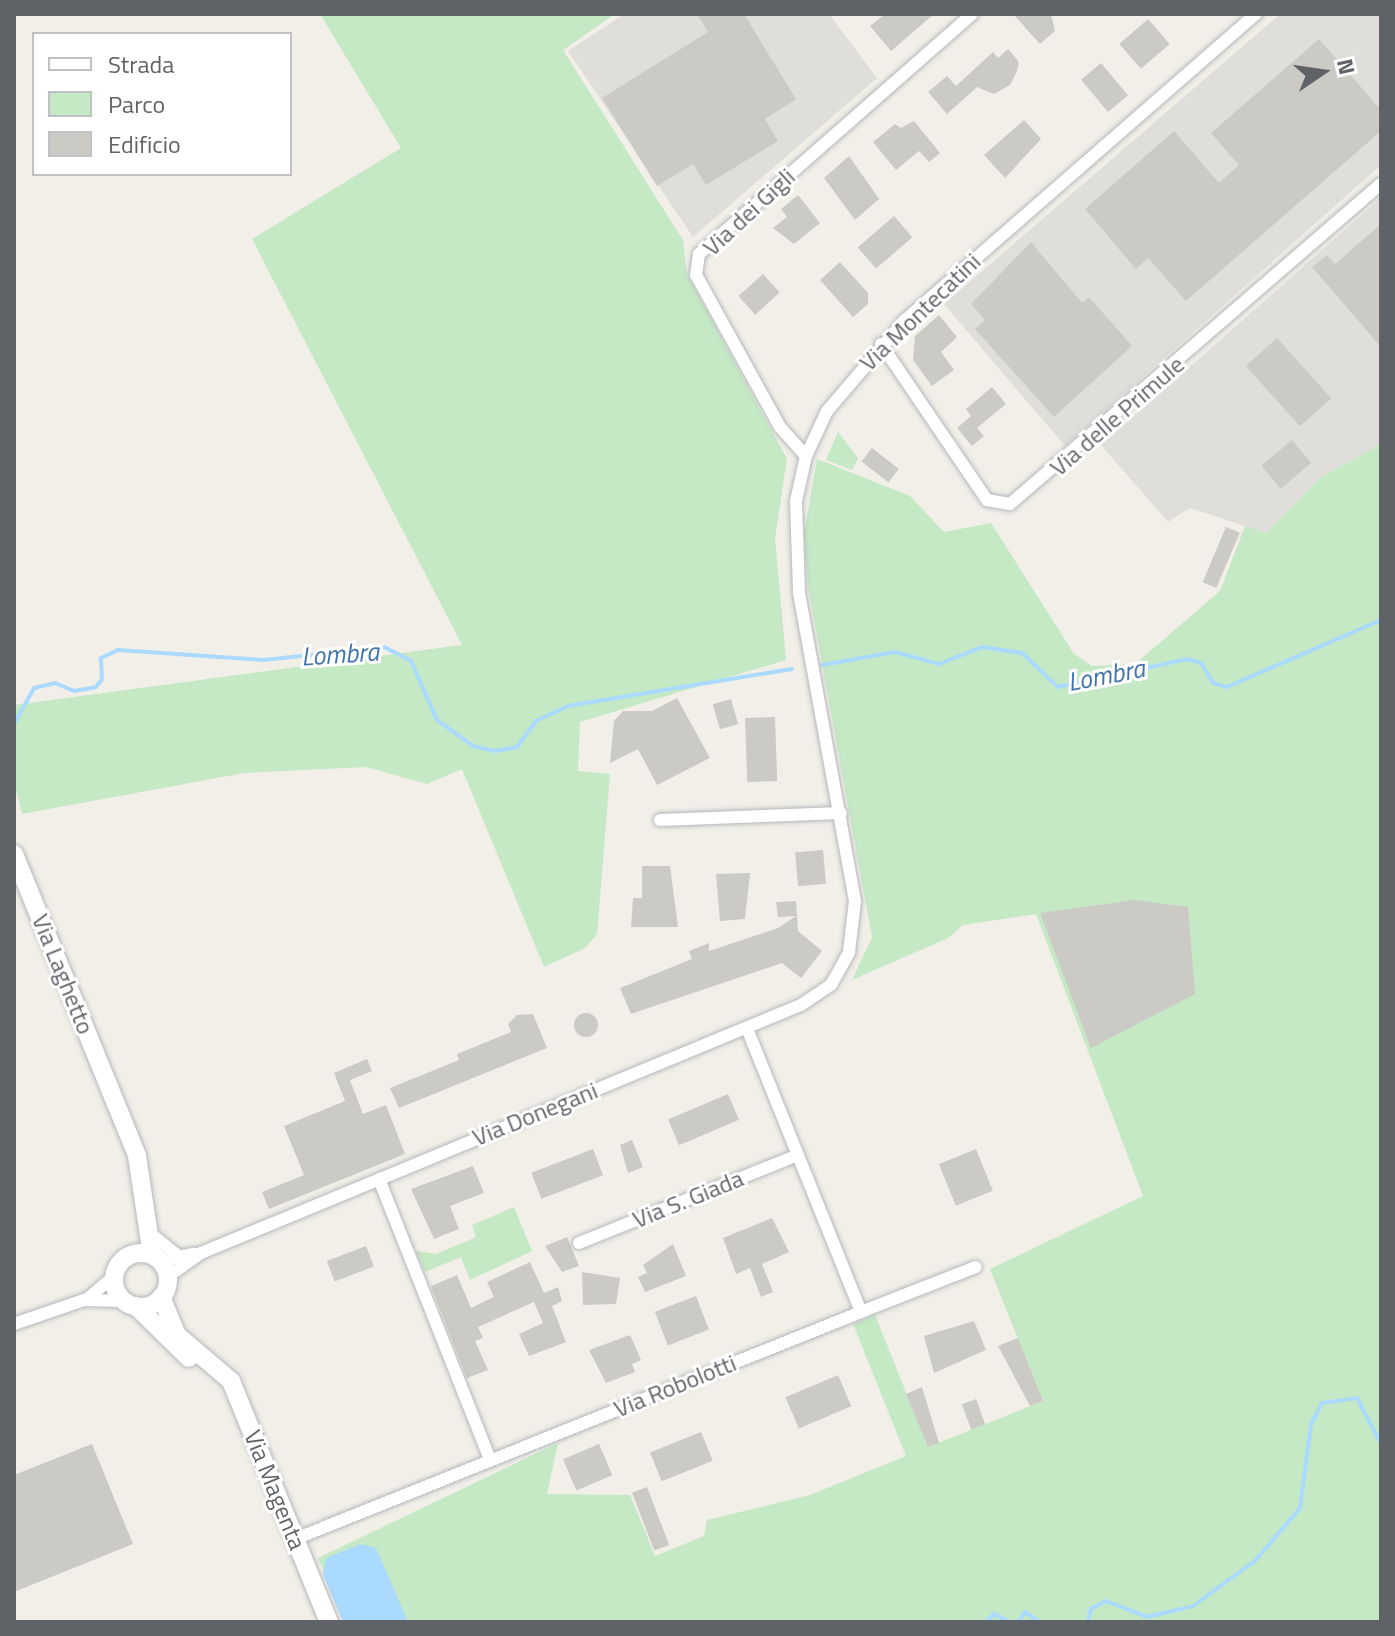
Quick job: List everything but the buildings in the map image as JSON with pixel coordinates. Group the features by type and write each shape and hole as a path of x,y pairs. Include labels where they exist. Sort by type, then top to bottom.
{"street":[{"name":"Via dei Gigli","path":"806,456 780,427 696,275 699,254 972,14"},
{"name":"Via Montecatini","path":"849,952 855,901 799,592 796,501 806,456 827,411 881,344 1256,14"},
{"name":"Via delle Primule","path":"881,344 987,500 1010,504 1381,184"},
{"path":"660,820 841,813"},
{"name":"Via Laghetto","path":"14,854 137,1156 149,1210"},
{"name":"Via Donegani","path":"164,1262 201,1253 747,1028 831,985 849,952"},
{"path":"747,1028 861,1312"},
{"name":"Via S. Giada","path":"579,1243 798,1155"},
{"path":"379,1179 490,1460"},
{"path":"84,1300 130,1304 161,1297 164,1262 151,1234 149,1210"},
{"path":"14,1324 84,1300 114,1276 131,1255 149,1210"},
{"path":"151,1234 164,1262"},
{"name":"Via Donegani","path":"164,1262 201,1253"},
{"path":"131,1255 164,1262"},
{"name":"Via Robolotti","path":"295,1539 976,1267"},
{"name":"Via Magenta","path":"114,1276 130,1304 180,1355 211,1365"},
{"name":"Via Magenta","path":"161,1297 177,1335 233,1387 329,1622"}],"shaded area":[{"path":"624,14 829,14 877,78 693,237 568,51"},
{"path":"1280,14 1381,14 1381,165 1065,446 944,304"},
{"path":"1381,198 1381,444 1321,477 1266,533 1190,508 1168,522 1101,445"}],"green space":[{"path":"320,14 615,14 563,50 683,240 687,274 787,459 775,538 786,660 580,722 578,771 610,774 597,934 585,948 544,967 462,769 427,784 366,767 244,773 22,814 14,781 14,705 462,645 252,239 401,148"},
{"path":"838,432 858,458 852,470 826,460"},
{"path":"1381,444 1381,1622 347,1622 318,1558 558,1443 547,1494 630,1495 655,1556 704,1536 707,1520 810,1495 906,1456 853,1324 875,1315 928,1447 1043,1401 990,1269 1143,1196 1036,914 963,925 948,938 852,980 872,937 808,586 804,534 817,459 910,496 944,532 991,523 1074,654 1092,666 1135,664 1220,591 1245,526 1266,533 1321,477"},
{"path":"514,1207 532,1251 470,1280 461,1257 425,1272 416,1251 436,1254 476,1237 472,1225"}],"water":[{"path":"361,1544 376,1548 408,1622 343,1622 323,1574 326,1558"}],"waterway":[{"name":"Lombra","path":"822,665 895,652 939,664 982,647 1022,653 1058,687 1187,659 1201,663 1213,683 1227,687 1381,620"},
{"name":"Lombra","path":"14,724 34,688 55,683 74,691 96,687 102,679 101,658 118,650 264,660 384,647 411,661 437,720 473,746 495,751 517,747 536,721 568,706 792,669"},
{"path":"1088,1622 1091,1609 1106,1601 1147,1617 1193,1606 1255,1561 1300,1508 1311,1424 1322,1403 1357,1398 1381,1444"},
{"path":"1018,1622 1025,1612 1040,1622"},
{"path":"986,1622 994,1614 1009,1622"}]}
